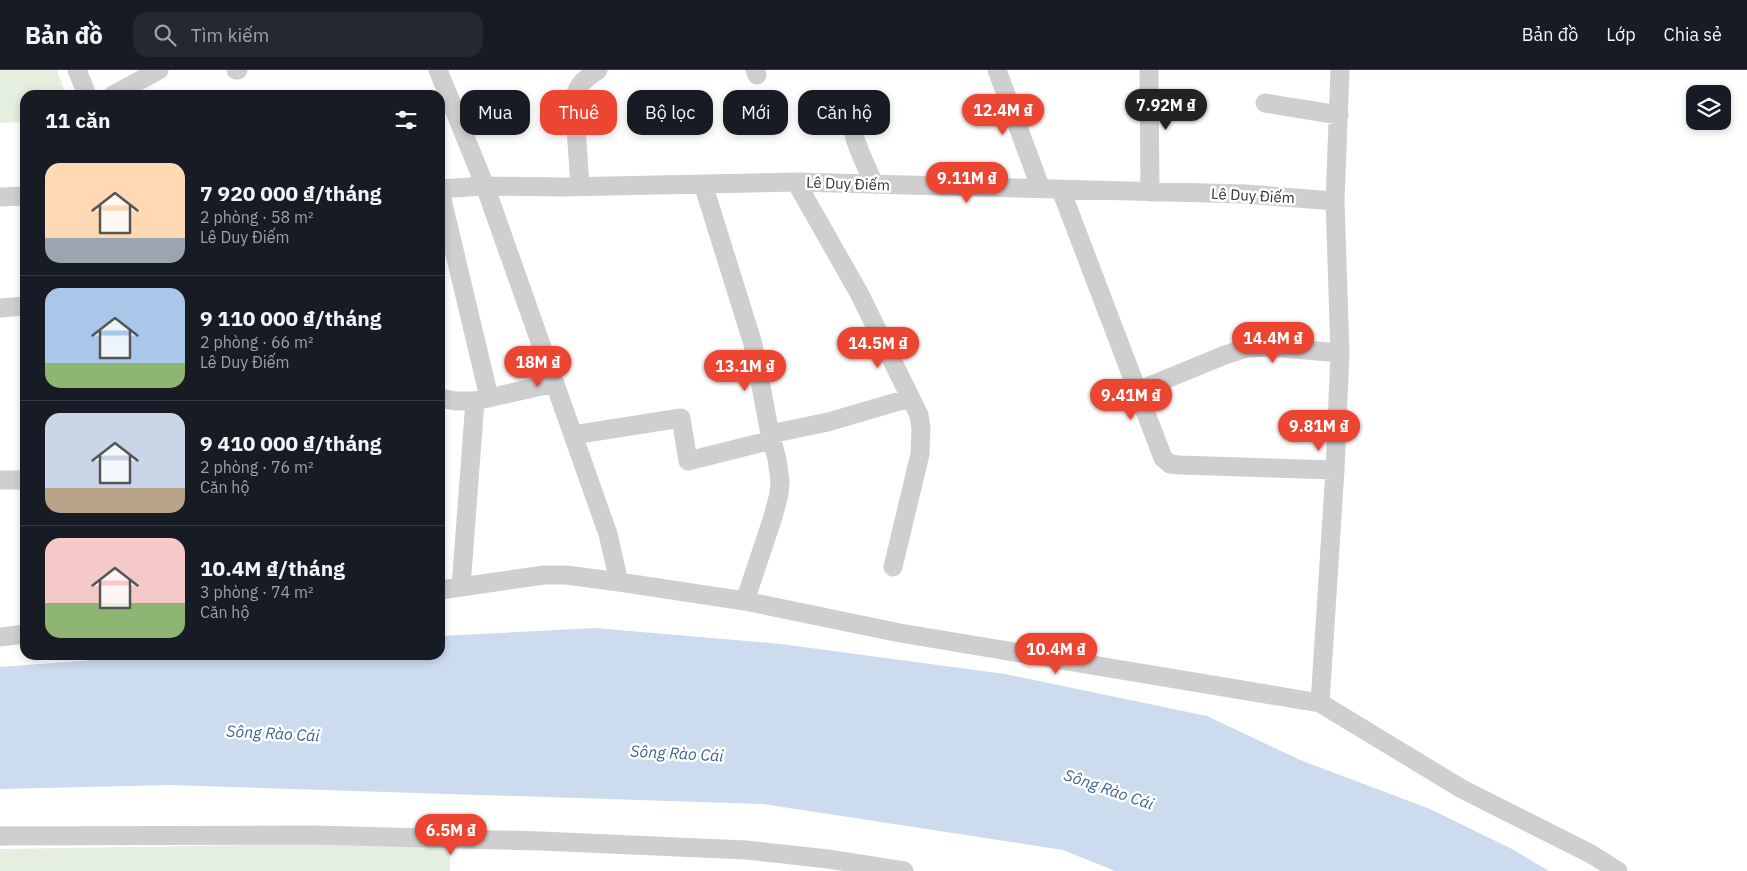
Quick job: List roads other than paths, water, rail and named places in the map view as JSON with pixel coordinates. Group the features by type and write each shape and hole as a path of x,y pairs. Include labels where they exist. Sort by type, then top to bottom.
{"street":[{"path":"77,70 85,90"},
{"path":"122,90 159,70"},
{"path":"438,70 485,186 555,383 608,534 619,582"},
{"path":"580,186 574,99 577,87 582,81 598,70"},
{"path":"997,70 1041,190"},
{"path":"1320,703 1335,470 1340,353 1335,201 1340,70"},
{"path":"1149,71 1150,192"},
{"path":"1265,103 1339,115"},
{"path":"855,135 874,184"},
{"path":"796,182 859,293 919,415 922,428 921,442 893,567"},
{"name":"Lê Duy Điếm","path":"445,190 485,186 562,187 796,182 1245,194 1335,201"},
{"path":"703,184 753,344 777,459 779,494 774,517 745,601"},
{"path":"1061,190 1163,458 1170,464 1335,470"},
{"path":"0,197 20,196"},
{"path":"445,215 482,399 461,587"},
{"path":"0,308 20,306"},
{"path":"1137,391 1226,355 1252,347 1340,353"},
{"path":"445,399 455,401 482,399 555,383"},
{"path":"573,435 681,418 688,461 910,398"},
{"path":"0,480 20,480"},
{"path":"445,589 544,575 566,575 745,601 900,633 1320,703 1462,789 1591,854 1618,871"},
{"path":"0,637 20,635"},
{"path":"0,836 314,835 541,841 746,850 828,859 904,871"}],"water":[{"name":"Sông Rào Cái","path":"595,628 781,644 1005,674 1207,716 1300,760 1430,809 1512,849 1549,871 1115,871 1063,850 763,804 171,785 0,789 0,667 93,660 445,660 445,636"}]}
